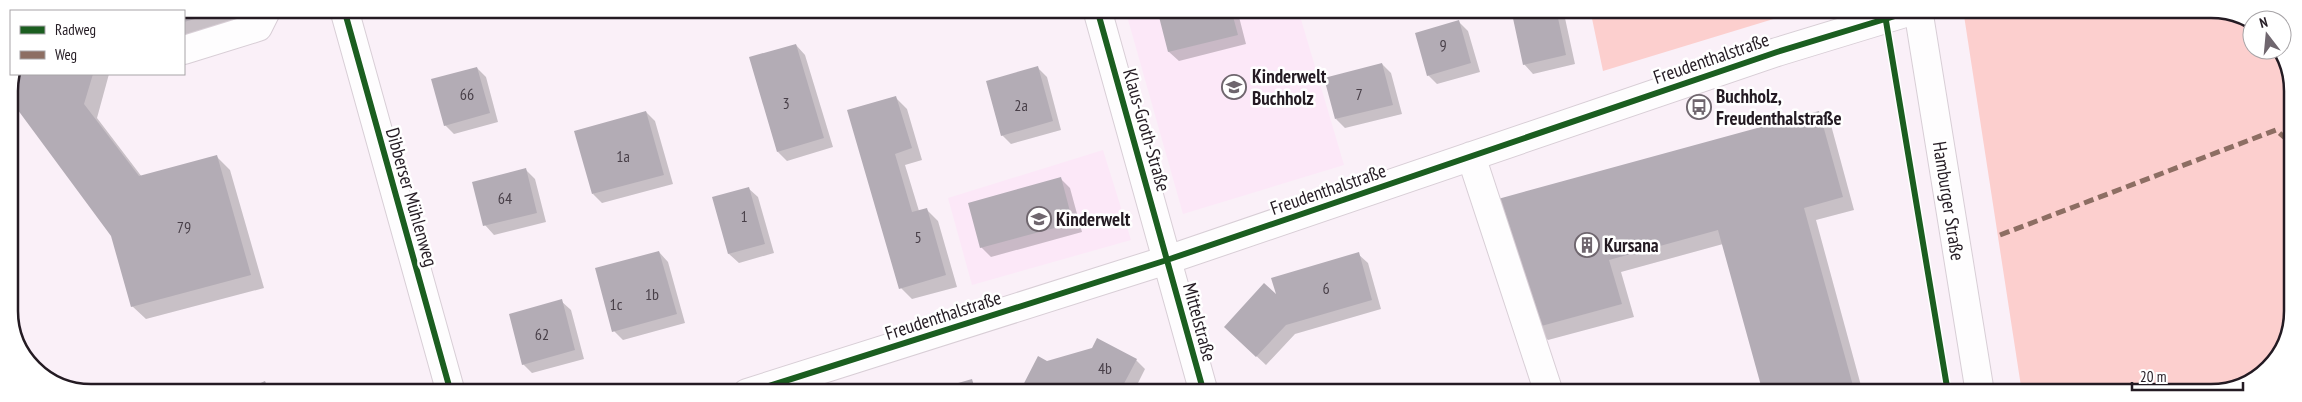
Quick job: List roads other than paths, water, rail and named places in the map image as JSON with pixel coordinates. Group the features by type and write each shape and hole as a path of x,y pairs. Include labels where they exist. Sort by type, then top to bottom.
{"street":[{"path":"185,50 258,27 263,18"},
{"name":"Dibberser Mühlenweg","path":"347,18 448,384"},
{"name":"Klaus-Groth-Straße","path":"1100,18 1167,260"},
{"name":"Freudenthalstraße","path":"775,384 1167,260 1777,52 1888,18"},
{"name":"Hamburger Straße","path":"1919,18 1979,384"},
{"path":"1471,156 1546,384"},
{"name":"Mittelstraße","path":"1167,260 1201,384"}],"place":[{"name":"Kinderwelt Buchholz","path":"1234,87"},
{"name":"Buchholz, Freudenthalstraße","path":"1699,107"},
{"name":"Kinderwelt","path":"1039,219"},
{"name":"Kursana","path":"1587,245"}]}
